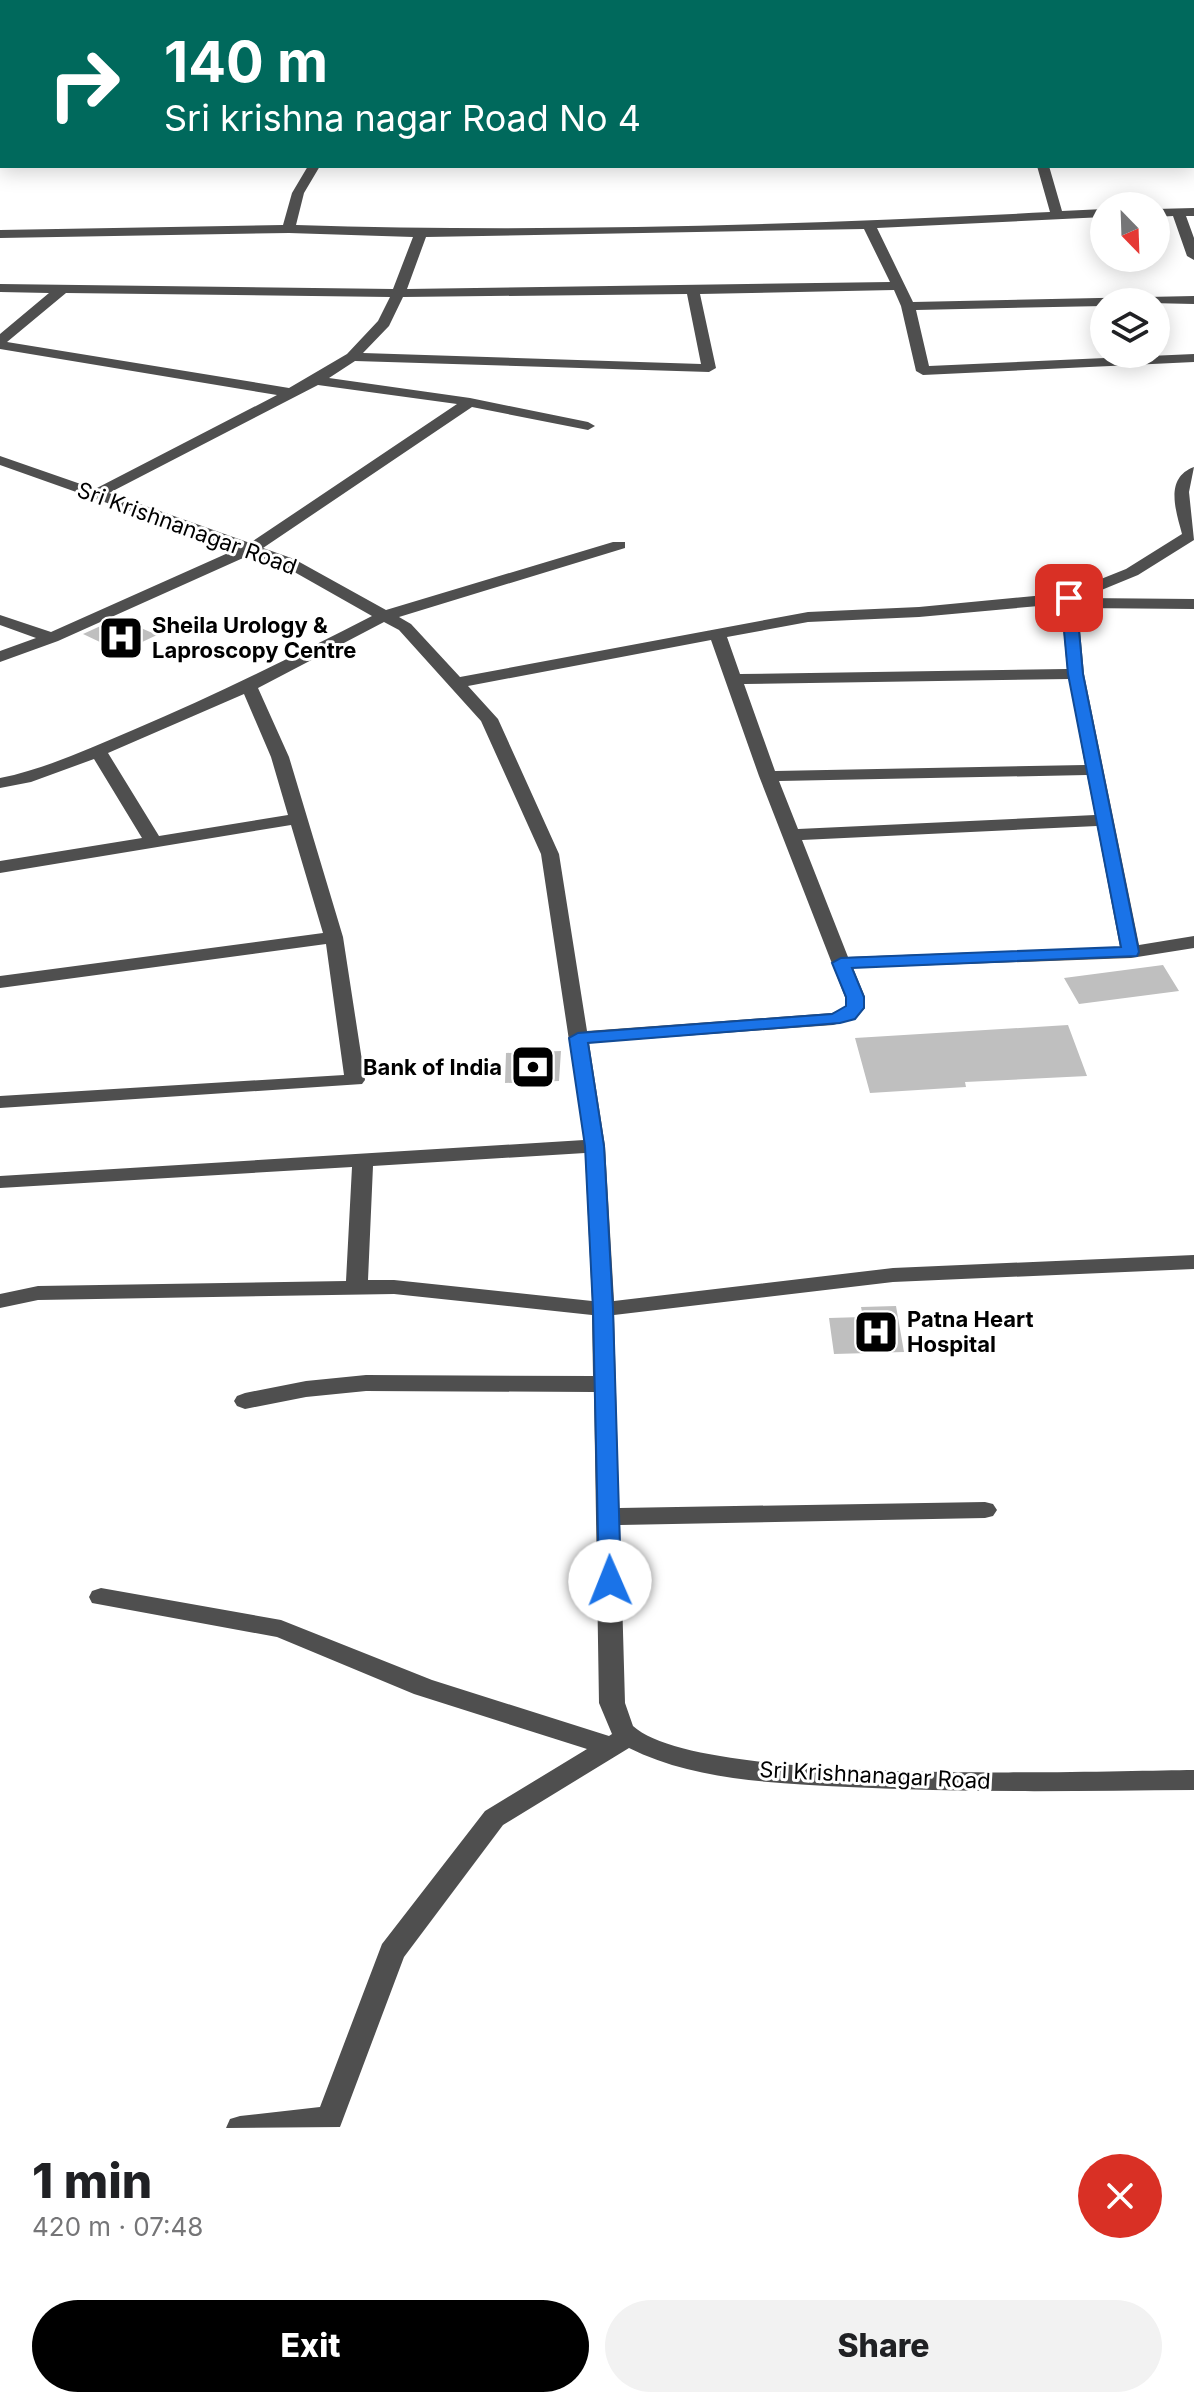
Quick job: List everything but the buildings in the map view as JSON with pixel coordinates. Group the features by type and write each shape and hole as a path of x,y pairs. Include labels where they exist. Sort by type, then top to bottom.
{"street":[{"path":"289,229 298,193 313,168"},
{"path":"1044,168 1057,215"},
{"path":"1170,213 1194,212"},
{"path":"1178,213 1194,256"},
{"path":"0,234 289,229 421,233 869,225 1090,214"},
{"path":"869,225 901,286 923,371 1194,358"},
{"path":"96,494 316,380 352,357 384,323 400,293 421,233"},
{"path":"0,288 400,293 901,286"},
{"path":"0,343 62,289"},
{"path":"352,357 709,368 693,291"},
{"path":"908,306 1194,300"},
{"path":"0,343 288,392"},
{"path":"316,380 470,402 588,426"},
{"path":"0,657 52,638 253,548 470,402"},
{"name":"Sri Krishnanagar Road","path":"0,460 288,562 405,627 489,719 550,854 595,1146 603,1309 612,1703 619,1742 689,1759 774,1773 1001,1781 1194,1780"},
{"path":"1069,600 1132,572 1192,538 1180,488 1184,478 1194,472"},
{"path":"0,783 25,778 98,751 249,686 384,616 619,545"},
{"path":"1069,600 1076,674 1131,952"},
{"path":"456,683 808,617 1069,600 1194,604"},
{"path":"0,620 52,638"},
{"path":"578,1038 833,1019 848,1015 855,1008 855,997 768,776 718,636"},
{"path":"734,679 1076,674"},
{"path":"0,1102 355,1080 334,937 296,819 280,757 249,686"},
{"path":"98,751 154,843"},
{"path":"768,776 1095,770"},
{"path":"0,867 296,819"},
{"path":"791,835 1104,820"},
{"path":"0,982 334,937"},
{"path":"841,963 1131,952 1194,942"},
{"path":"0,1182 595,1146"},
{"path":"357,1287 363,1161"},
{"path":"0,1301 38,1293 394,1287 603,1309 893,1275 1194,1262"},
{"path":"245,1401 306,1389 366,1383 605,1384"},
{"path":"609,1517 985,1510"},
{"path":"101,1597 281,1629 423,1687 619,1742"},
{"path":"240,2128 332,2123 392,1952 494,1818 619,1742"}],"place":[{"name":"Sheila Urology & Laproscopy Centre","path":"121,638"},
{"name":"Bank of India","path":"533,1067"},
{"name":"Patna Heart Hospital","path":"876,1332"}],"route":[{"path":"610,1581 595,1146 578,1038 814,1022 848,1015 855,1008 855,997 841,963 1131,952 1076,674 1069,598"}]}
